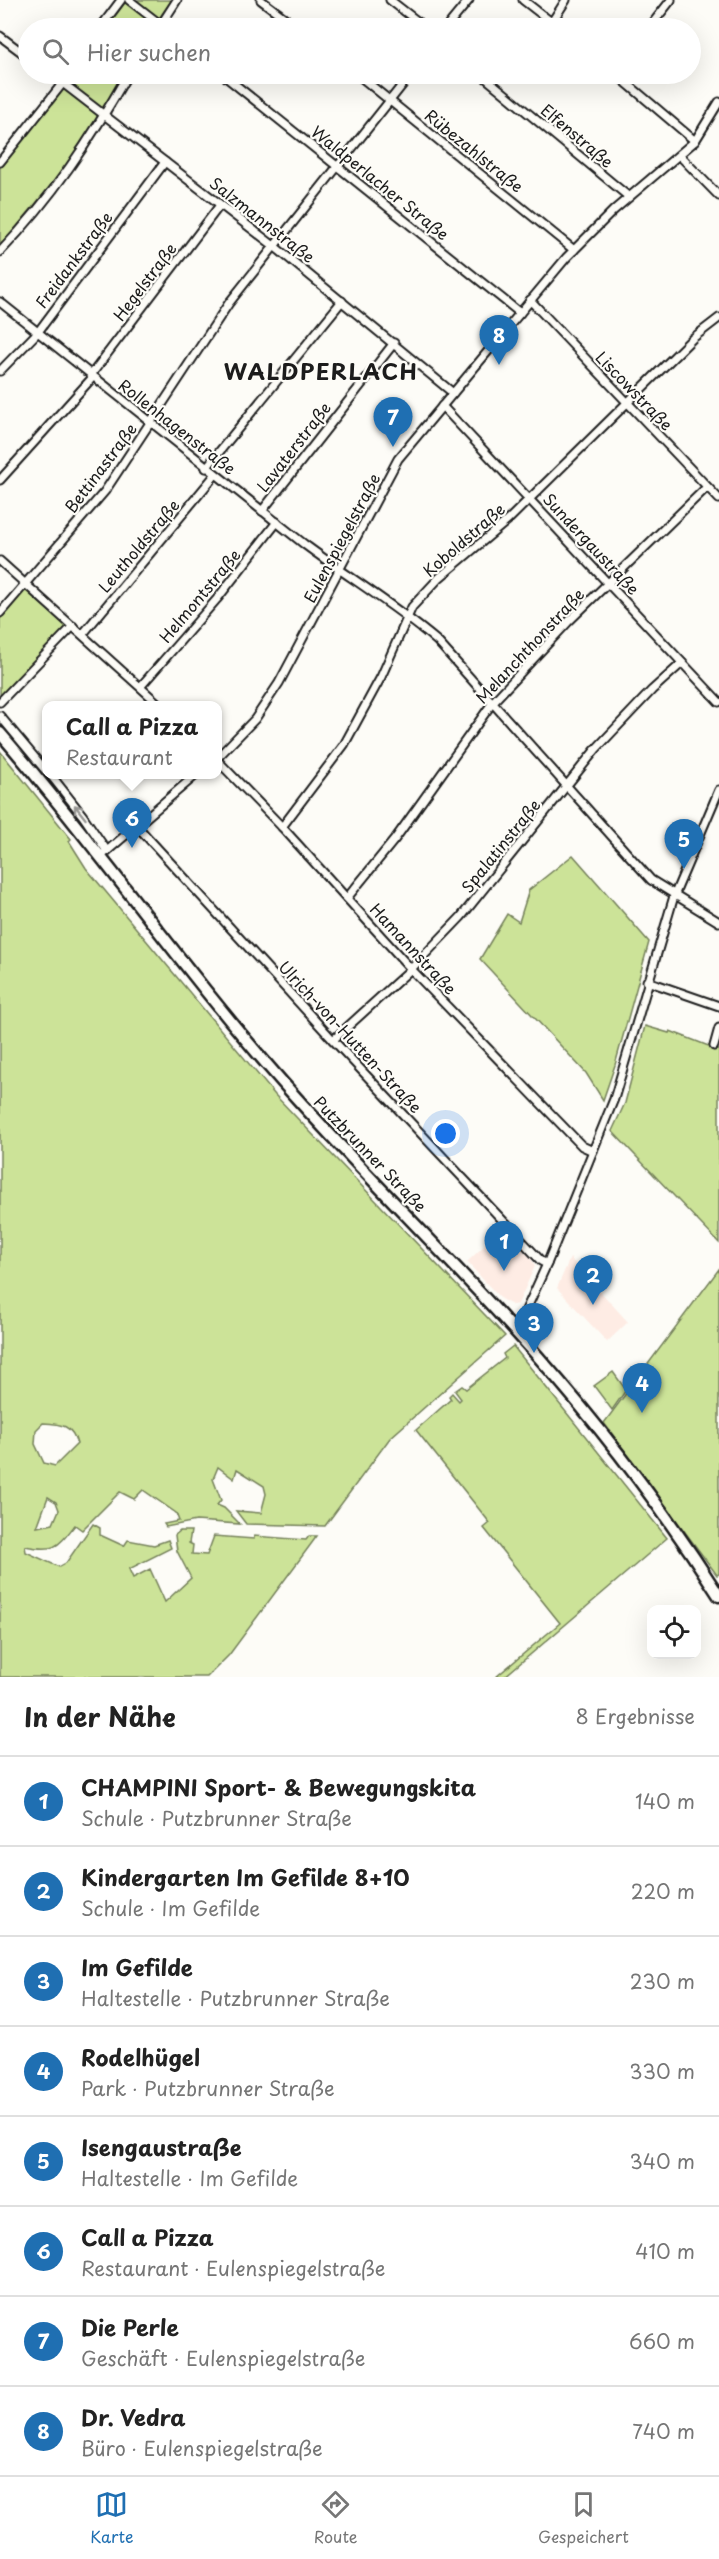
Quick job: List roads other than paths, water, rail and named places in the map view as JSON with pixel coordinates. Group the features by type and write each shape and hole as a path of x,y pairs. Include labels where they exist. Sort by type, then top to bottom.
{"main road":[{"name":"Putzbrunner Straße","path":"0,733 103,854 218,1006 284,1085 513,1328 627,1468 719,1596"}],"street":[{"path":"108,18 121,0"},
{"path":"129,0 150,18"},
{"path":"167,18 177,0"},
{"path":"261,0 285,18"},
{"path":"390,0 413,18"},
{"path":"454,18 469,0"},
{"path":"524,0 547,18"},
{"path":"555,18 566,0"},
{"path":"657,18 671,0"},
{"path":"0,36 18,50"},
{"path":"0,162 63,84"},
{"name":"Salzmannstraße","path":"65,84 274,246 453,393"},
{"path":"0,252 56,189 122,84"},
{"name":"Waldperlacher Straße","path":"235,84 520,313"},
{"name":"Rübezahlstraße","path":"370,84 574,250"},
{"name":"Bettinastraße","path":"0,613 105,491 229,303 403,84"},
{"name":"Elfenstraße","path":"493,84 629,197"},
{"path":"628,84 695,141"},
{"name":"Eulenspiegelstraße","path":"222,755 255,719 279,683 398,459 574,250 629,197 695,141 719,102"},
{"path":"680,156 719,196"},
{"name":"Freidankstraße","path":"0,370 38,332 165,162"},
{"name":"Hegelstraße","path":"0,480 92,376 220,204"},
{"name":"Liscowstraße","path":"531,300 719,499"},
{"path":"206,468 342,301"},
{"name":"Rollenhagenstraße","path":"0,302 215,475 341,570 407,616 437,641 651,879 674,896 719,922"},
{"name":"Koboldstraße","path":"282,826 344,745 381,677 407,616 439,578 530,499 693,338 719,318"},
{"name":"Lavaterstraße","path":"262,511 394,344"},
{"name":"Sundergaustraße","path":"442,406 719,702"},
{"name":"Leutholdstraße","path":"83,634 215,475"},
{"name":"Melanchthonstraße","path":"347,898 395,839 493,702 607,583 707,487"},
{"name":"Helmontstraße","path":"141,686 218,599 277,522"},
{"path":"0,561 157,701"},
{"path":"0,702 73,626"},
{"name":"Spalatinstraße","path":"333,1040 411,969 484,890 609,734 682,663"},
{"name":"Putzbrunner Straße","path":"0,716 42,765"},
{"name":"Hamannstraße","path":"222,763 411,969 582,1146 593,1151"},
{"name":"Putzbrunner Straße","path":"53,779 103,854"},
{"path":"103,854 191,779"},
{"path":"513,1328 521,1321 547,1264 624,1071 647,981 674,896 719,790"},
{"name":"Ulrich-von-Hutten-Straße","path":"137,826 333,1040 547,1264"},
{"path":"647,981 719,1006"},
{"path":"714,1046 719,1028"}],"place":[{"name":"Dr. Vedra","path":"499,365"},
{"name":"Die Perle","path":"393,447"},
{"name":"Call a Pizza","path":"132,848"},
{"name":"Isengaustraße","path":"684,869"},
{"name":"CHAMPINI Sport- & Bewegungskita","path":"504,1271"},
{"name":"Kindergarten Im Gefilde 8+10","path":"593,1305"},
{"name":"Im Gefilde","path":"534,1353"},
{"name":"Rodelhügel","path":"642,1413"}],"district":[{"name":"WALDPERLACH","path":"321,372"}]}
